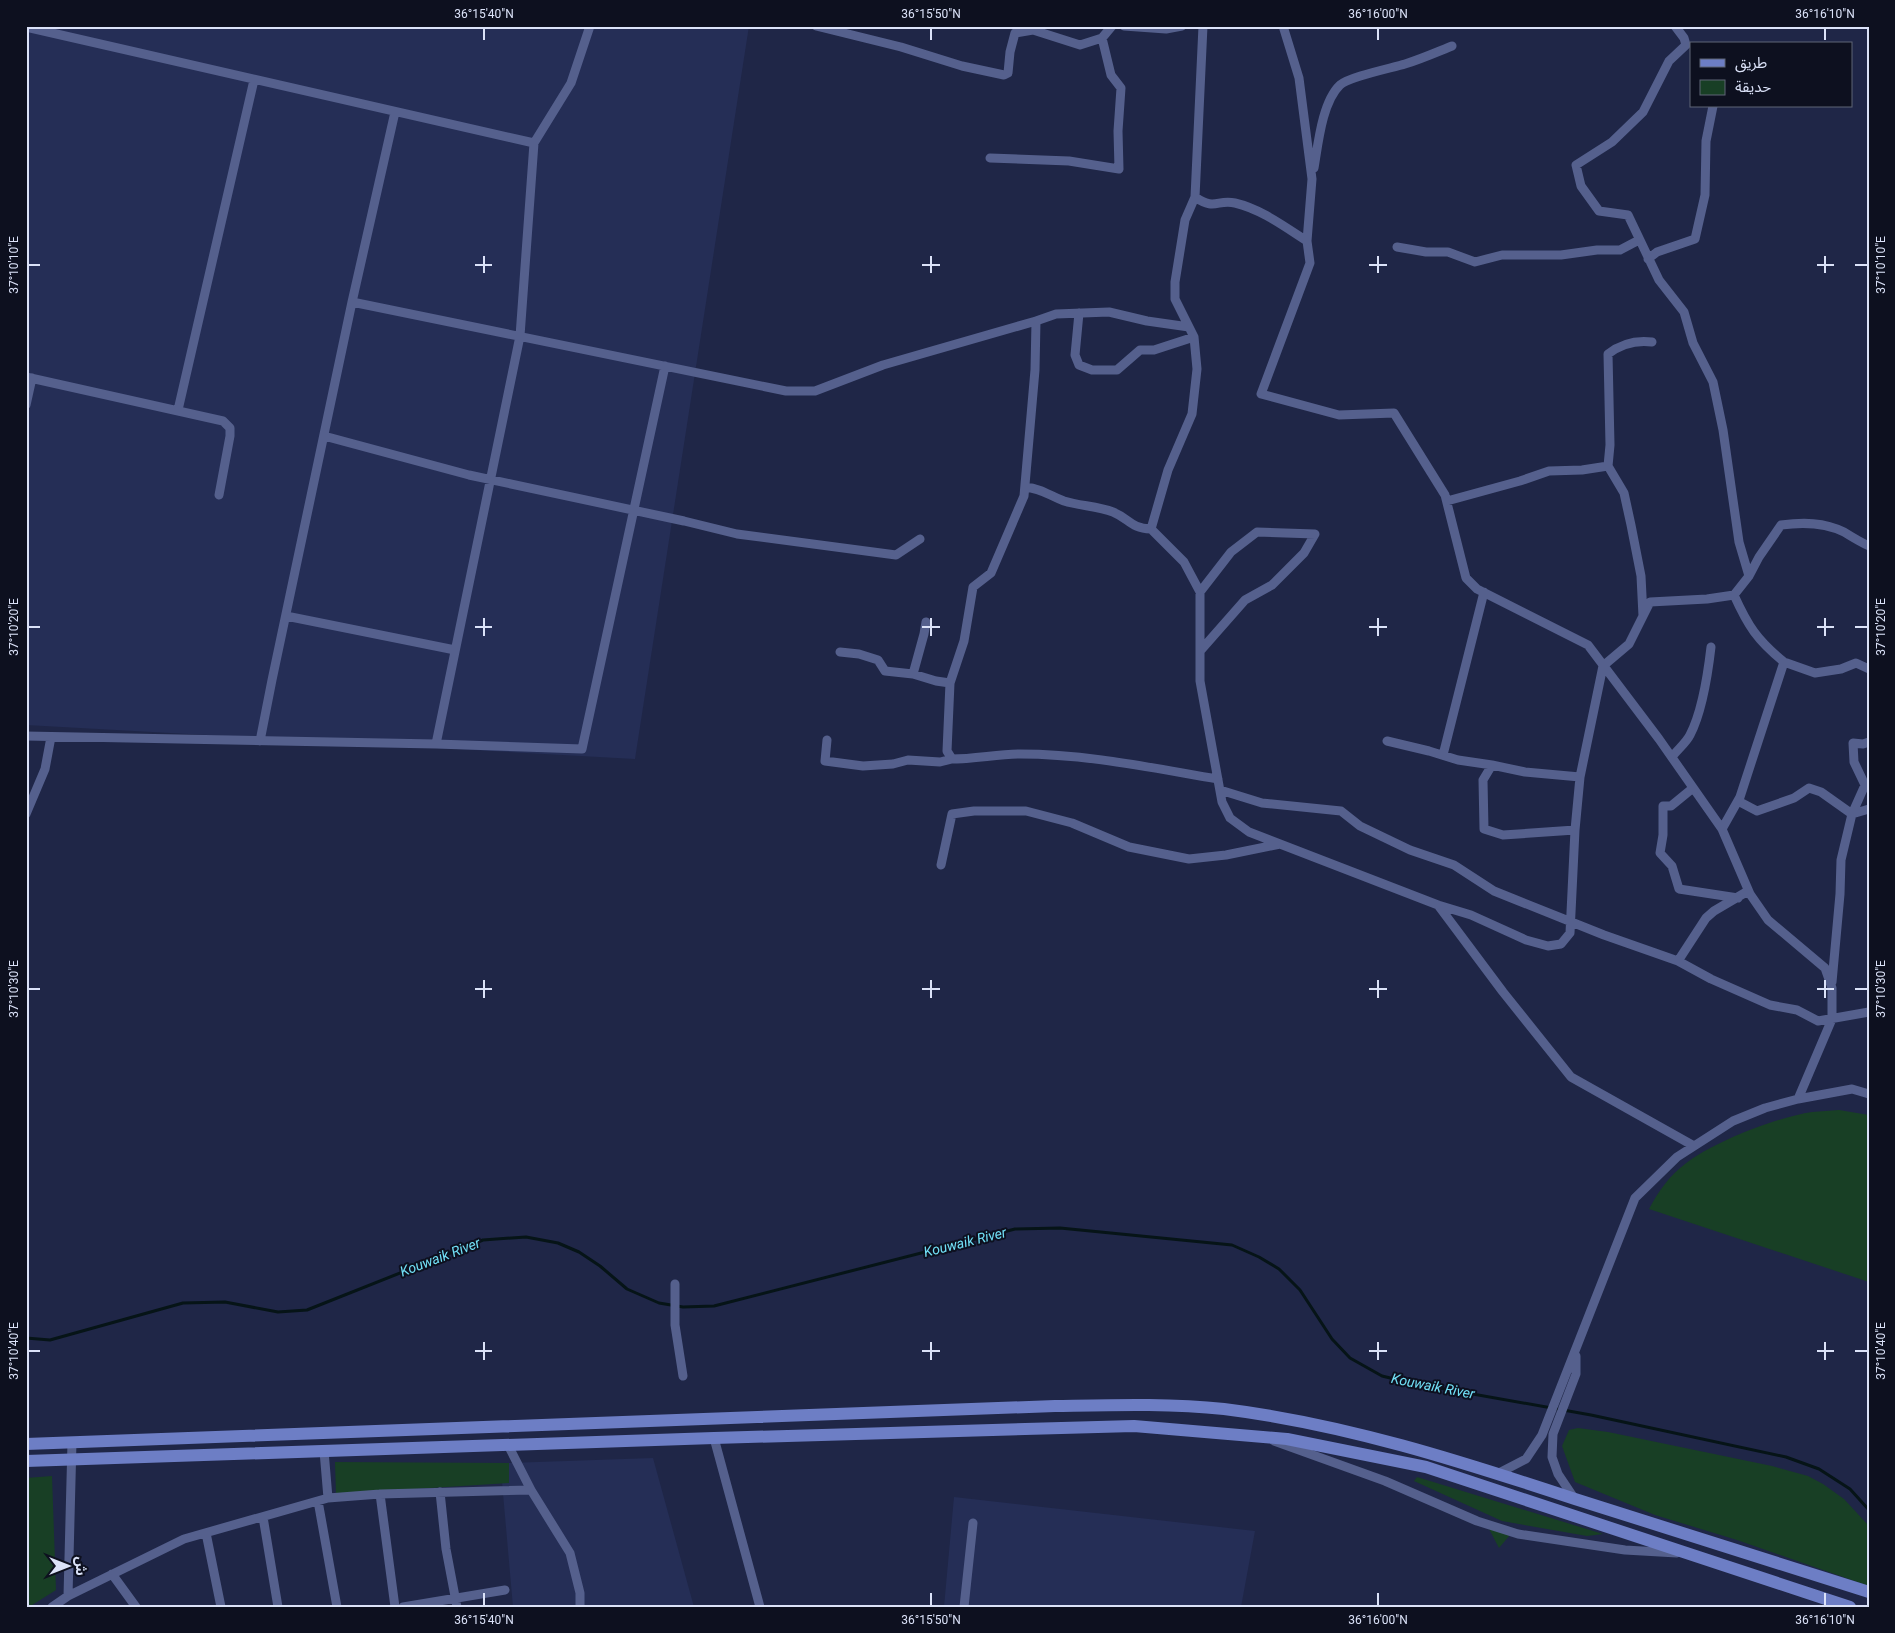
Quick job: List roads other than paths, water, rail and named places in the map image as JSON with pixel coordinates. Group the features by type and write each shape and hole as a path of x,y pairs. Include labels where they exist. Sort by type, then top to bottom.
{"main road":[{"path":"26,1444 1055,1406 1144,1405 1222,1409 1304,1422 1390,1441 1498,1473 1869,1592"},
{"path":"26,1461 1134,1426 1287,1439 1426,1467 1850,1607"},
{"path":"374,1432 374,1449"}],"street":[{"path":"436,744 520,336 534,143 571,83 590,26"},
{"path":"816,26 902,47 962,66 1004,75 1008,73 1010,52 1015,33 1033,30 1080,45 1102,38 1112,26"},
{"path":"1124,26 1166,29 1182,26"},
{"path":"1151,530 1168,470 1192,414 1198,369 1194,338 1175,299 1175,282 1185,220 1194,198 1203,26"},
{"path":"1283,26 1299,78 1312,178"},
{"path":"1675,26 1690,42"},
{"path":"26,27 534,143"},
{"path":"990,158 1069,161 1119,169 1118,132 1121,88 1111,75 1102,38"},
{"path":"1684,38 1686,45 1669,61 1643,112 1612,142 1576,165 1581,186 1599,211 1628,216 1659,280 1684,312 1693,344 1713,382 1739,542 1749,576"},
{"path":"1452,46 1407,64 1341,83 1332,96 1322,125 1312,178 1307,241 1310,263 1261,394 1339,415 1394,413 1445,495 1466,578 1478,589 1588,645 1672,757 1722,829 1748,891 1768,920 1825,968 1832,988"},
{"path":"178,410 254,80"},
{"path":"1648,259 1657,252 1696,239 1705,195 1706,141 1713,108"},
{"path":"260,742 352,302 395,112"},
{"path":"1194,198 1206,205 1233,202 1259,212 1307,241"},
{"path":"1397,247 1426,252 1448,252 1475,262 1502,255 1561,255 1597,250 1620,250 1639,240"},
{"path":"352,302 786,391 815,391 884,365 1036,322 1056,314 1109,312 1147,322 1189,327"},
{"path":"1079,313 1075,355 1079,365 1092,370 1117,370 1140,350 1154,350 1194,338"},
{"path":"952,759 947,751 950,683 964,642 973,587 991,573 1024,496 1035,370 1036,322"},
{"path":"1643,616 1641,576 1624,494 1608,466 1610,445 1608,354 1618,346 1643,341 1652,342"},
{"path":"26,736 436,744 582,749 665,366"},
{"path":"26,405 29,377 220,419 230,428 230,436 219,495"},
{"path":"324,436 490,479 737,534 896,555 920,539"},
{"path":"1447,501 1520,481 1549,470 1582,470 1608,466"},
{"path":"1025,487 1041,489 1065,501 1102,508 1116,513 1138,528 1151,530 1184,562 1200,592 1200,681 1222,802 1230,818 1249,832 1438,905 1470,915 1526,940 1548,946 1561,944 1570,933 1575,830 1580,777 1603,666 1630,644 1650,602 1707,600 1734,595 1749,576 1759,557 1781,525 1799,522 1828,526 1869,546"},
{"path":"1200,592 1231,552 1257,532 1315,534 1304,553 1272,585 1245,600 1200,650"},
{"path":"1443,755 1484,592"},
{"path":"1734,595 1749,626 1768,648 1784,662 1815,673 1841,669 1856,663 1869,668"},
{"path":"286,616 455,650"},
{"path":"913,674 926,622"},
{"path":"1672,757 1689,736 1702,698 1709,668 1711,647"},
{"path":"840,652 859,654 878,660 885,671 913,674 950,683"},
{"path":"1722,829 1738,801 1784,662"},
{"path":"26,814 45,769 52,736"},
{"path":"827,740 826,761 863,766 893,764 908,760 940,762 952,759 1019,754 1091,758 1133,763 1218,779"},
{"path":"1388,741 1458,760 1525,772 1580,777"},
{"path":"1798,1099 1832,1019 1832,988 1840,894 1840,860 1852,814 1865,785 1854,762 1853,743 1863,744 1869,742"},
{"path":"1492,765 1483,780 1484,829 1503,835 1575,830"},
{"path":"1693,788 1670,806 1663,806 1663,835 1660,853 1672,866 1679,890 1738,898"},
{"path":"1738,801 1757,811 1794,798 1808,788 1821,792 1852,814"},
{"path":"1220,790 1262,803 1341,811 1360,826 1410,850 1454,865 1494,891 1571,922 1678,961 1711,980 1770,1005 1797,1010 1818,1021 1869,1012"},
{"path":"1852,814 1869,809"},
{"path":"941,865 952,814 974,811 1026,811 1072,823 1129,847 1189,859 1226,855 1280,844"},
{"path":"1678,961 1706,918 1714,911 1748,891"},
{"path":"1438,905 1570,1077 1694,1146"},
{"path":"1574,1498 1558,1474 1552,1457 1553,1434 1576,1350 1635,1198 1677,1157 1733,1121 1764,1108 1798,1099 1852,1089 1869,1094"},
{"path":"675,1288 675,1325 683,1376"},
{"path":"1498,1473 1526,1459 1542,1435 1571,1373"},
{"path":"1262,1437 1385,1481 1477,1521 1518,1534 1625,1550 1689,1554"},
{"path":"714,1438 760,1607"},
{"path":"68,1596 72,1442"},
{"path":"508,1445 530,1490 570,1553 580,1593 580,1607"},
{"path":"324,1451 328,1498"},
{"path":"52,1607 68,1596 184,1539 328,1498 380,1494 530,1490"},
{"path":"440,1492 446,1549 457,1602"},
{"path":"380,1494 395,1607"},
{"path":"318,1501 337,1607"},
{"path":"263,1518 278,1607"},
{"path":"964,1607 972,1523"},
{"path":"206,1533 221,1607"},
{"path":"112,1574 136,1607"},
{"path":"403,1607 457,1602 505,1590"}],"waterway":[{"name":"Kouwaik River","path":"26,1338 50,1340 183,1303 225,1302 278,1312 307,1310 483,1240 526,1237 558,1243 579,1252 600,1266 627,1289 659,1303 683,1307 714,1306 1015,1229 1060,1228 1232,1245 1259,1257 1279,1269 1300,1290 1332,1339 1350,1358 1382,1376 1411,1383 1591,1415 1786,1457 1819,1469 1850,1489 1869,1510"}]}
